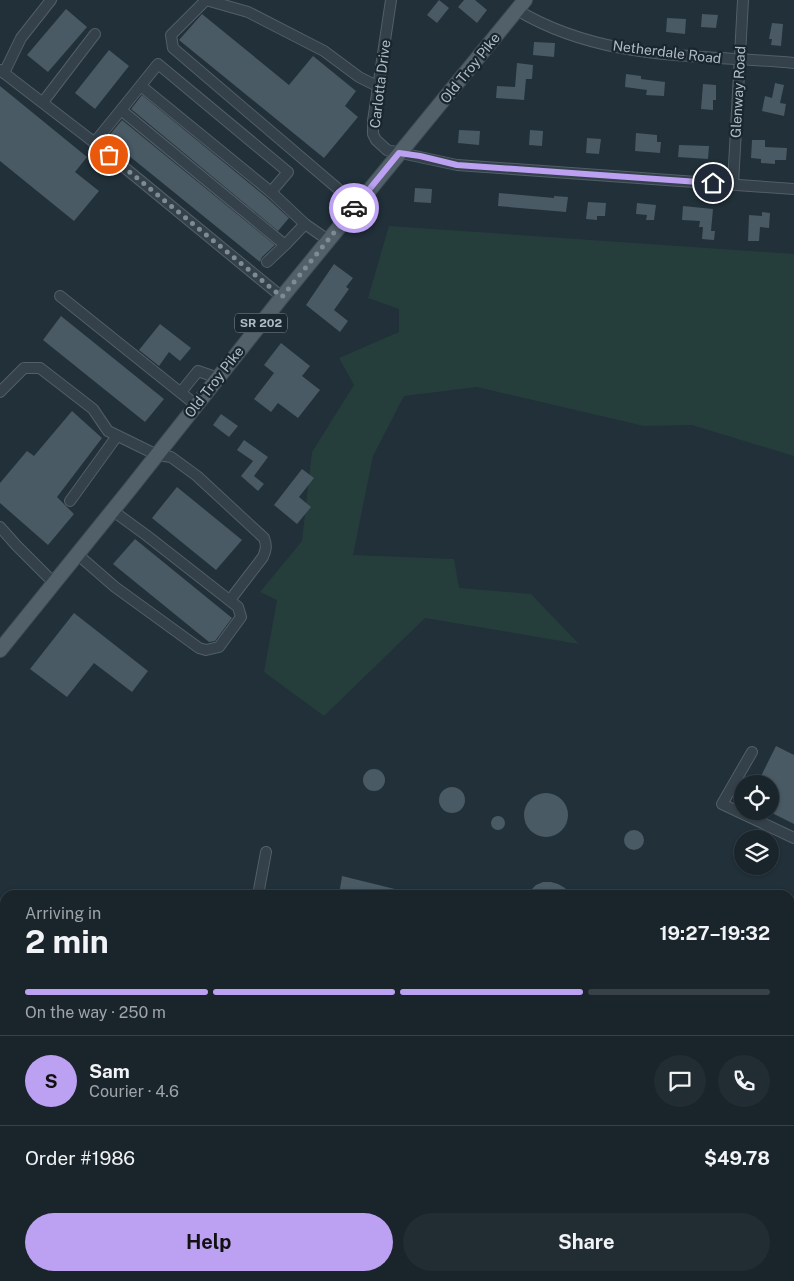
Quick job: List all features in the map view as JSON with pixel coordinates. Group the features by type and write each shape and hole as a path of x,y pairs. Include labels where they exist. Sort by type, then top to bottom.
{"main road":[{"name":"Old Troy Pike","path":"0,650 328,240 521,5"}],"street":[{"path":"51,0 21,38 2,71 94,142 282,297"},
{"path":"357,205 173,48 171,35 206,0 248,12 324,51 359,77 377,86"},
{"name":"Carlotta Drive","path":"391,0 373,121 373,134 381,146 388,150 457,165 794,189"},
{"name":"Glenway Road","path":"733,184 743,0"},
{"name":"Netherdale Road","path":"521,5 537,22 577,38 608,45 648,53 794,63"},
{"path":"43,102 95,34"},
{"path":"94,142 158,64 288,172 271,192"},
{"path":"141,86 271,192 305,224 328,240"},
{"path":"121,110 285,246"},
{"path":"267,262 305,224"},
{"path":"60,296 196,405"},
{"path":"0,392 24,368 40,368 93,409 108,431 157,455 171,457 197,476 264,538 266,544 266,551 263,557 230,600"},
{"path":"181,392 198,371 218,378"},
{"path":"70,501 117,436"},
{"path":"77,554 115,587 199,648 206,650 219,647 241,617 238,607 146,534 112,511"},
{"path":"0,527 16,546 54,582"},
{"path":"752,752 722,804 794,838"},
{"path":"259,890 266,852"}],"green space":[{"path":"389,226 794,254 794,456 692,425 644,426 477,387 404,396 373,456 353,555 454,559 459,588 531,594 579,644 425,618 324,716 264,672 277,600 260,592 302,541 312,452 354,385 339,358 399,332 399,309 368,298"}],"building":[{"path":"439,0 449,8 437,23 427,15"},
{"path":"464,0 475,0 487,10 477,23 458,7"},
{"path":"66,9 87,27 48,72 27,55"},
{"path":"202,14 289,85 313,56 356,91 345,106 358,117 324,158 179,40"},
{"path":"702,14 718,15 716,28 701,27"},
{"path":"667,18 686,19 685,34 666,32"},
{"path":"772,23 783,24 781,46 771,45 772,39 769,39"},
{"path":"534,42 555,43 554,57 533,55"},
{"path":"109,50 129,66 95,109 75,93"},
{"path":"517,63 533,65 532,79 526,79 524,100 496,98 497,86 515,87"},
{"path":"626,74 641,76 641,79 665,82 664,96 646,95 647,90 625,87"},
{"path":"775,83 784,85 780,103 786,104 784,116 762,111 765,96 772,98"},
{"path":"703,84 716,85 716,100 713,100 713,110 701,109"},
{"path":"0,86 87,157 75,172 99,191 74,221 0,161"},
{"path":"142,95 289,218 278,231 131,109"},
{"path":"122,120 275,245 262,257 260,262 107,138"},
{"path":"459,130 480,131 479,145 458,143"},
{"path":"530,130 543,131 542,146 529,145"},
{"path":"636,133 657,135 657,142 661,142 660,153 635,151"},
{"path":"587,138 601,139 599,154 586,153"},
{"path":"752,140 765,140 765,147 787,148 786,160 775,160 775,164 761,163 761,159 751,158"},
{"path":"679,145 709,146 708,159 678,157"},
{"path":"415,188 432,189 431,203 414,202"},
{"path":"499,193 554,198 554,196 568,197 566,212 498,206"},
{"path":"588,202 606,203 605,216 597,216 597,220 586,219"},
{"path":"637,203 656,205 654,220 646,220 647,215 636,214"},
{"path":"683,206 713,209 711,231 715,231 714,240 702,239 703,227 699,227 700,221 682,220"},
{"path":"762,212 770,213 769,228 760,227 759,241 748,241 749,215 762,216"},
{"path":"334,264 353,278 346,287 349,289 334,310 348,321 340,332 306,305"},
{"path":"61,316 164,399 145,422 43,340"},
{"path":"160,324 191,348 180,361 169,352 159,366 139,350"},
{"path":"281,343 310,366 302,376 320,390 298,418 278,403 271,412 254,399 274,373 264,365"},
{"path":"72,411 102,438 57,497 74,514 48,545 0,503 0,483 27,451 34,456"},
{"path":"221,414 238,426 229,437 213,425"},
{"path":"244,440 268,457 254,476 264,484 258,491 241,476 253,461 237,450"},
{"path":"302,469 314,478 299,497 311,507 297,524 274,505"},
{"path":"177,487 242,540 216,570 152,518"},
{"path":"135,539 232,618 215,641 209,642 113,564"},
{"path":"74,613 148,671 132,692 94,663 67,697 30,669"},
{"path":"776,746 794,755 794,824 779,816 779,775 762,775"},
{"path":"374,769 382,772 385,780 382,788 374,791 366,788 363,780 366,772"},
{"path":"452,787 461,791 465,800 461,809 452,813 443,809 439,800 443,791"},
{"path":"542,793 550,793 562,799 568,815 562,831 550,837 542,837 530,831 524,819 524,811 530,799"},
{"path":"498,816 503,818 505,823 503,828 498,830 493,828 491,823 493,818"},
{"path":"630,830 638,830 644,836 644,844 638,850 630,850 624,844 624,836"},
{"path":"342,876 399,890 340,890"},
{"path":"543,882 551,882 566,890 531,890"}],"way so far":[{"path":"109,155 282,297 354,208"}],"route":[{"path":"354,208 399,153 457,165 713,183"}]}
